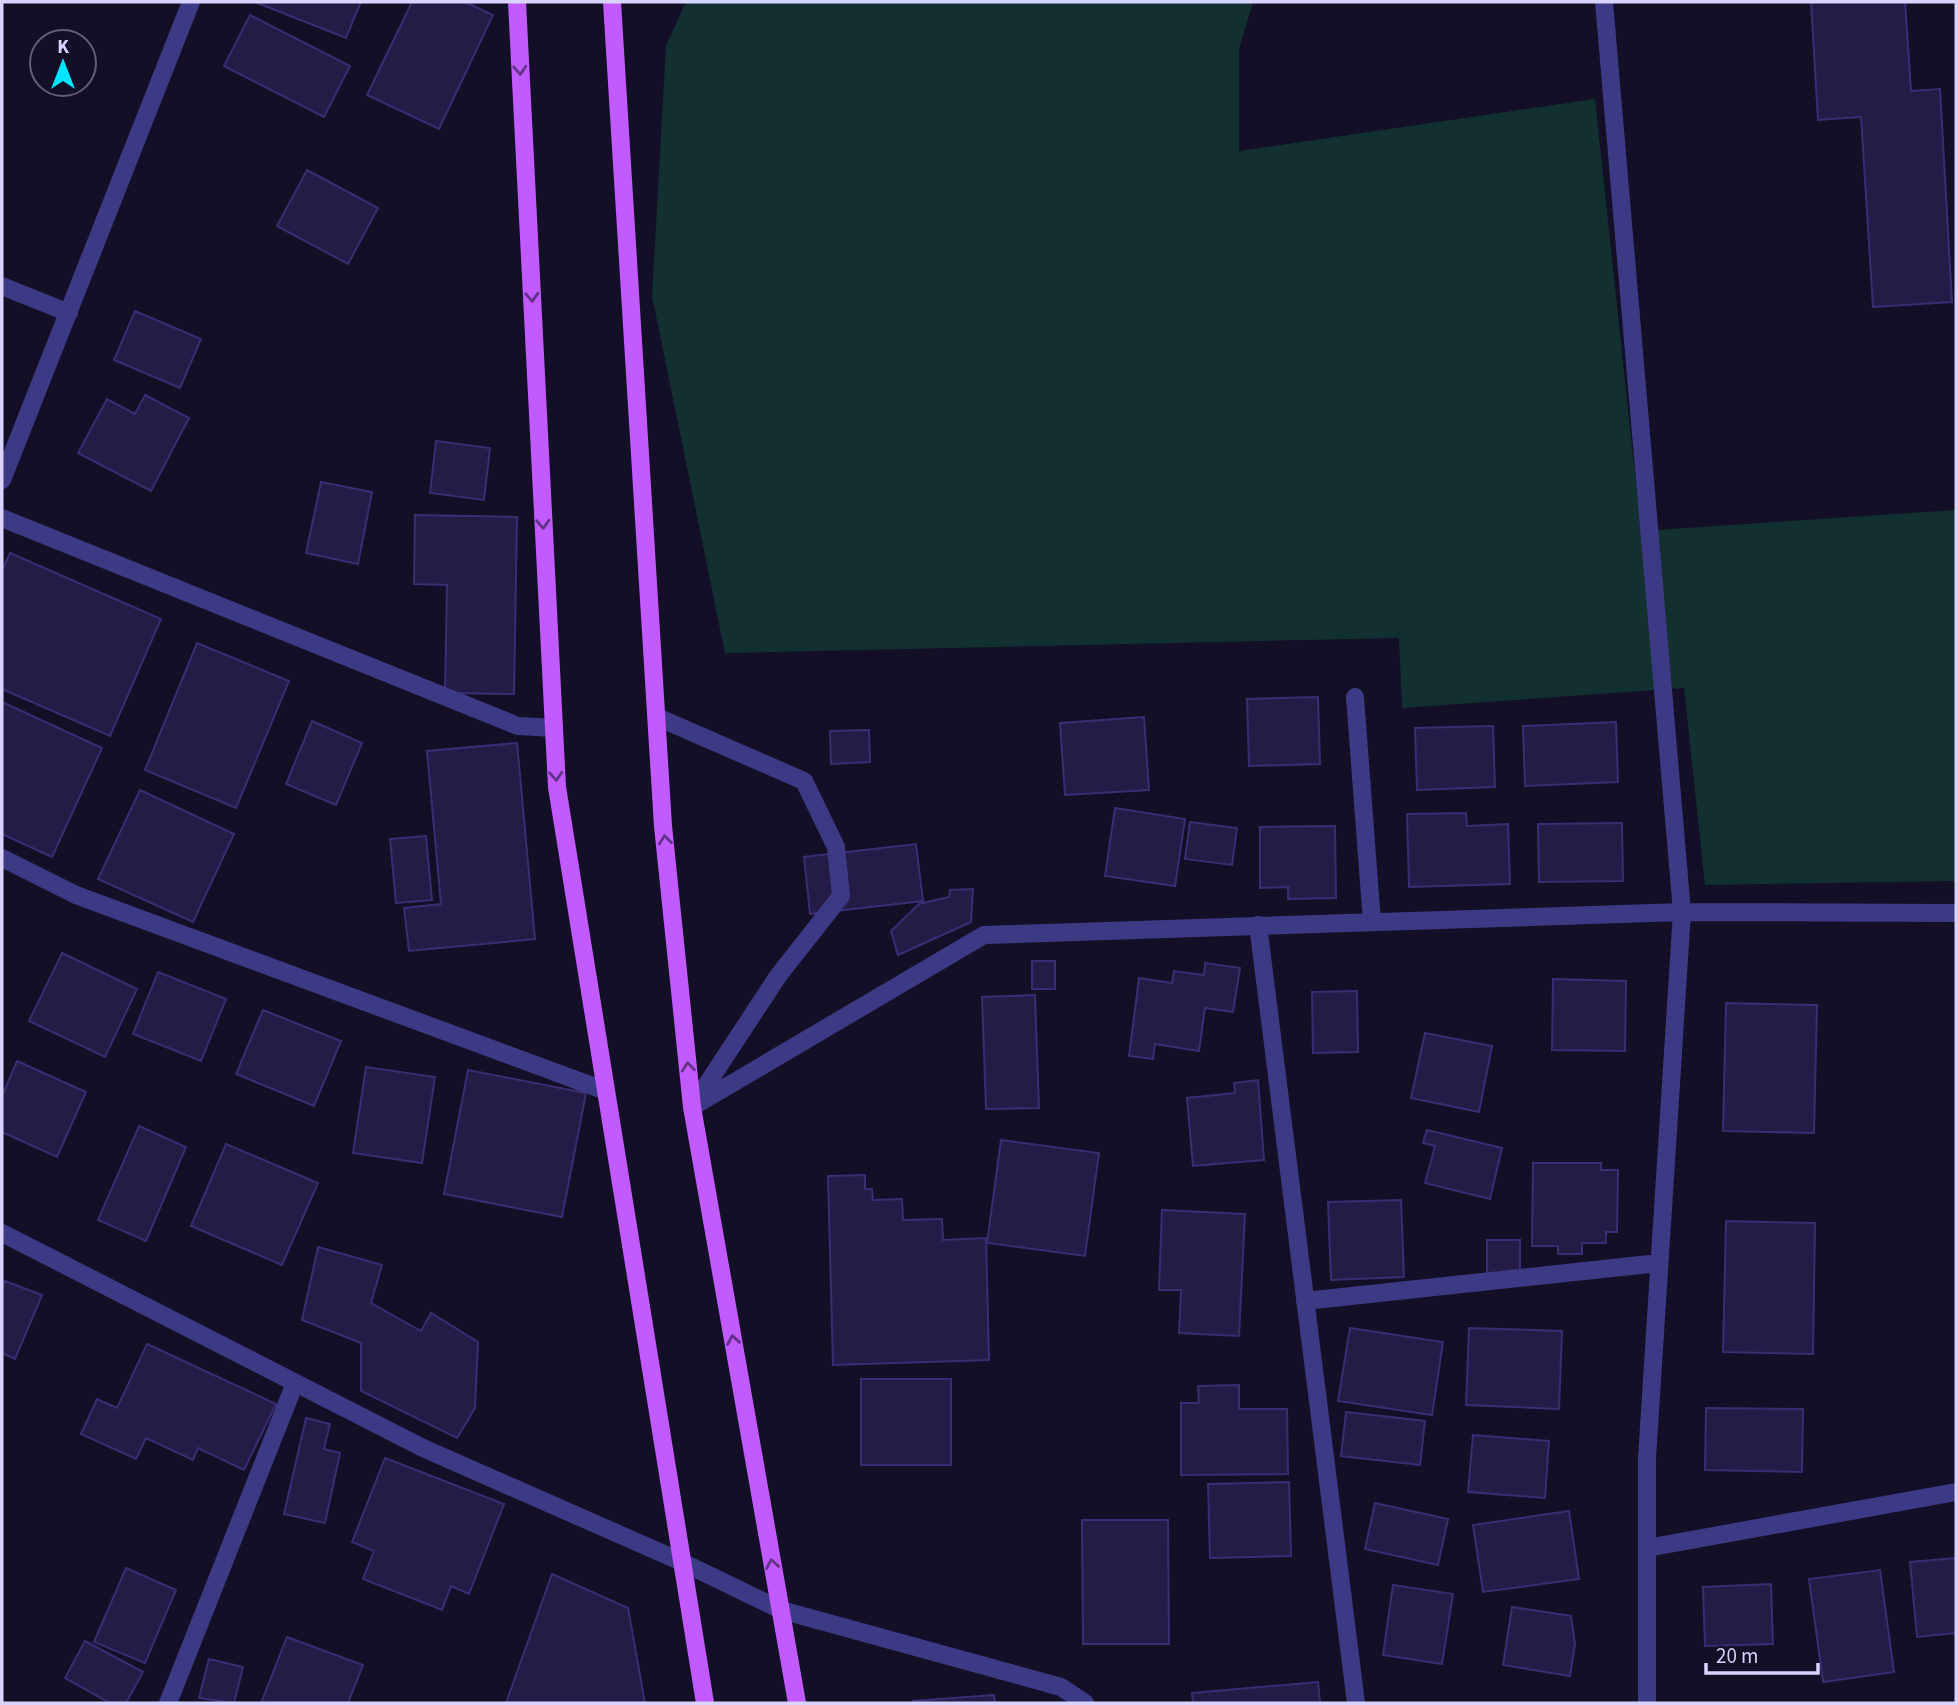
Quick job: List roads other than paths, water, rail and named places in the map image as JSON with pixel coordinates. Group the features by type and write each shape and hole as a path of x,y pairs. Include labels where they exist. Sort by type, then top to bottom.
{"main road":[{"path":"516,2 557,787 705,1703"},
{"path":"611,2 663,826 692,1107 797,1703"}],"street":[{"path":"2,480 191,2"},
{"path":"1604,2 1682,912 1647,1458 1647,1703"},
{"path":"2,286 69,313"},
{"path":"2,519 518,726 554,728"},
{"path":"1355,697 1372,922"},
{"path":"657,717 804,781 836,847 841,896 778,976 692,1107"},
{"path":"2,858 76,895 606,1091"},
{"path":"692,1107 985,935 1682,912 1956,913"},
{"path":"1258,925 1356,1703"},
{"path":"2,1233 423,1448 682,1562 781,1610 1061,1687 1085,1703"},
{"path":"1306,1301 1659,1262"},
{"path":"169,1703 295,1383"},
{"path":"1647,1548 1956,1492"}]}
